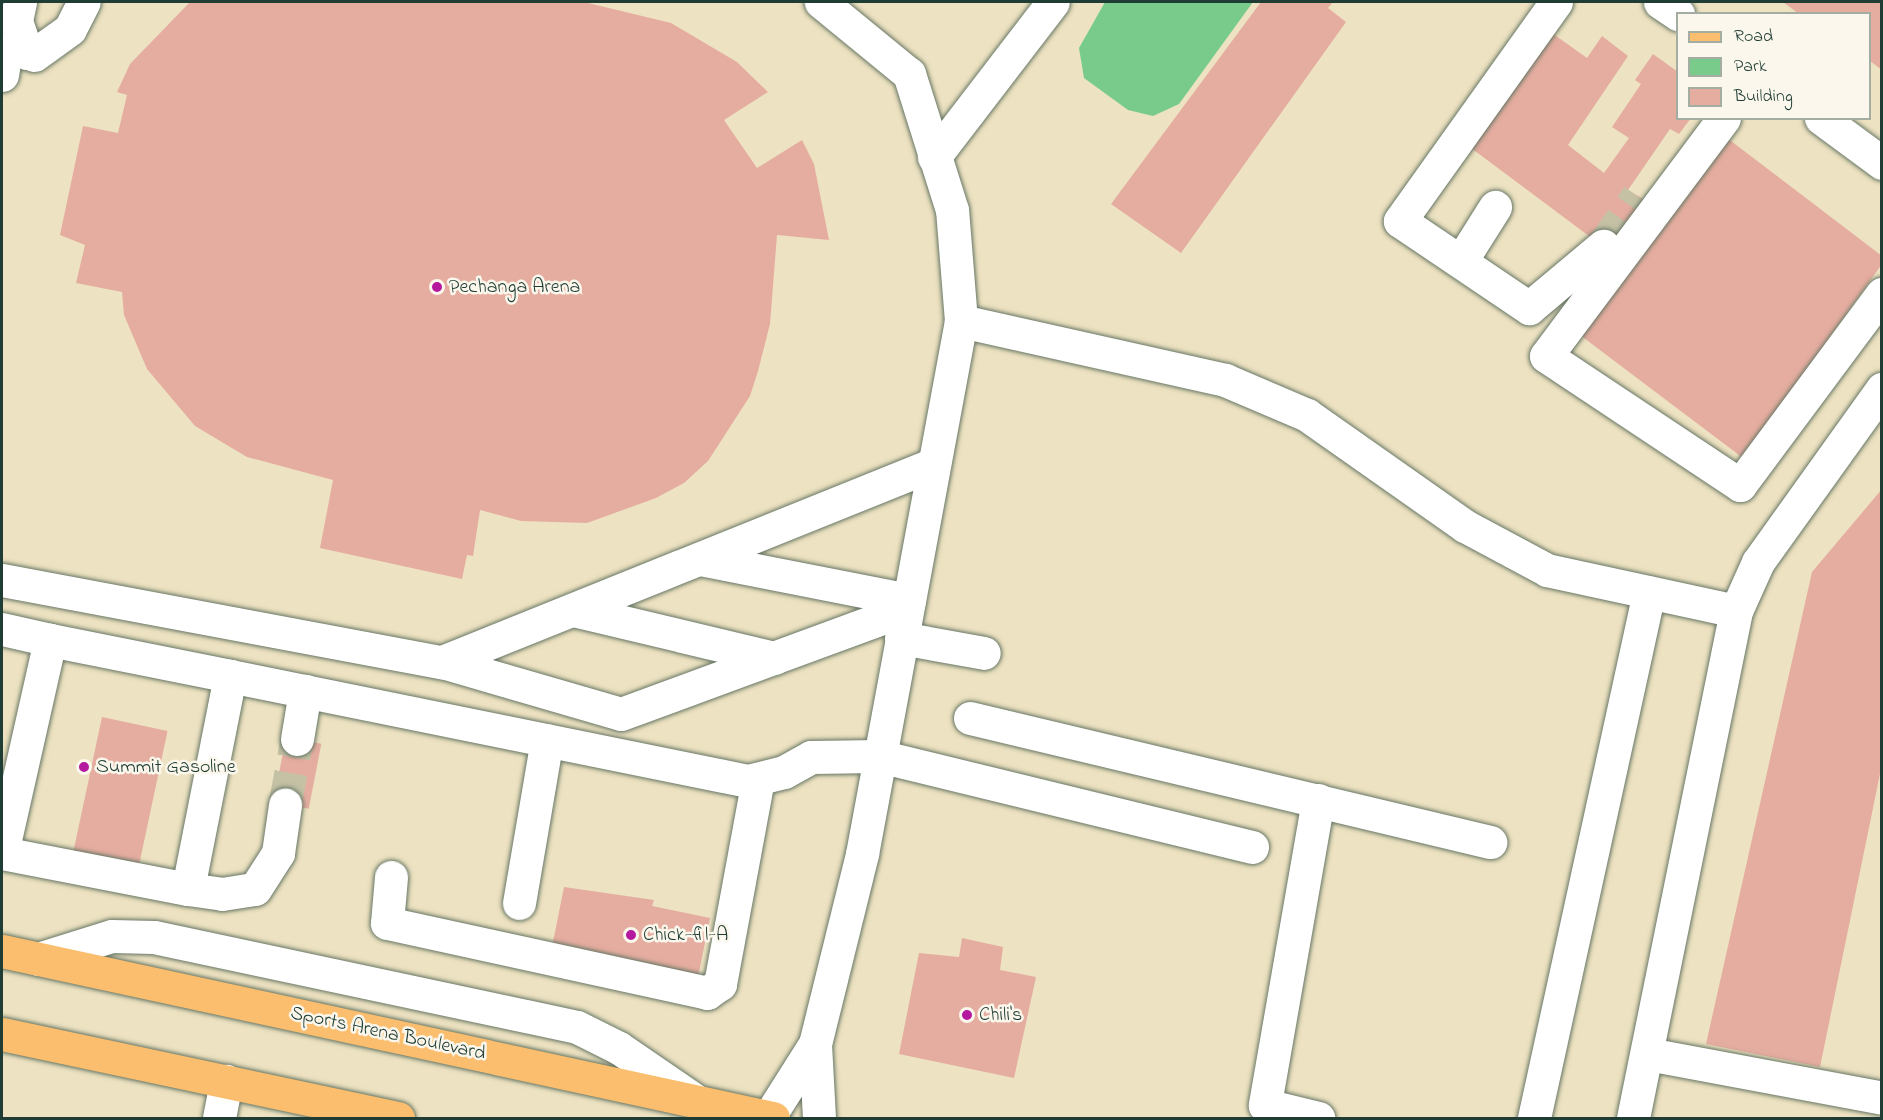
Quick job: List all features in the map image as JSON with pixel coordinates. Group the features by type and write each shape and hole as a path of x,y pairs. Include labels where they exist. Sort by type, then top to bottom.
{"main road":[{"name":"Sports Arena Boulevard","path":"2,951 770,1118"},
{"path":"2,1034 398,1119"}],"street":[{"path":"20,2 16,21 17,58 70,29 84,2"},
{"path":"819,1119 815,1044 862,854 961,321 952,210 909,74 822,2"},
{"path":"934,157 1053,2"},
{"path":"1556,2 1400,221 1529,308 1603,246"},
{"path":"1660,2 1676,13"},
{"path":"1638,196 1660,180 1703,120"},
{"path":"1723,120 1546,356 1740,485 1881,294"},
{"path":"1824,120 1881,163"},
{"path":"1461,261 1495,207"},
{"path":"961,321 1225,380 1307,415 1465,526 1547,570 1736,611"},
{"path":"1633,1119 1736,611 1758,562 1877,406"},
{"path":"442,662 934,464"},
{"path":"700,559 906,616 984,653"},
{"path":"2,580 442,662 621,714 774,658 906,616"},
{"path":"1534,1119 1649,592"},
{"path":"573,610 774,658"},
{"path":"2,629 547,740 693,773 758,779 811,757 879,756 1252,847"},
{"path":"50,640 2,853 222,894 255,890 278,853 285,805"},
{"path":"188,889 230,676"},
{"path":"297,739 305,691"},
{"path":"970,718 1490,842"},
{"path":"519,903 547,740"},
{"path":"391,877 387,923 707,993 720,984 758,779"},
{"path":"1318,800 1265,1105 1318,1119"},
{"path":"38,958 112,936 154,937 578,1027 619,1048 696,1101"},
{"path":"770,1118 815,1044"},
{"path":"1648,1054 1881,1098"},
{"path":"219,1119 226,1081"}],"green space":[{"path":"1105,2 1253,2 1179,104 1153,116 1128,110 1084,78 1079,48"}],"building":[{"name":"Pechanga Arena","path":"190,2 584,2 671,23 737,62 768,92 724,120 757,168 802,140 814,164 829,240 777,235 770,324 758,371 750,396 708,461 684,483 656,498 587,523 521,521 480,510 473,556 467,555 462,579 320,548 333,480 247,457 195,426 147,369 124,315 122,292 76,283 85,245 60,235 83,126 118,133 127,95 117,92 130,64"},
{"path":"1261,2 1333,2 1328,8 1346,22 1181,253 1111,204"},
{"path":"1783,2 1882,2 1882,70 1871,62 1871,12 1796,12"},
{"path":"1552,33 1587,58 1602,36 1628,56 1568,145 1604,173 1629,138 1612,127 1641,84 1635,80 1653,54 1676,71 1676,120 1690,120 1679,134 1670,129 1628,190 1645,200 1609,251 1471,148"},
{"path":"1727,138 1882,256 1882,264 1743,458 1576,332"},
{"path":"1882,489 1882,764 1820,1067 1706,1044 1812,572"},
{"path":"102,717 168,731 139,865 74,851"},
{"path":"286,737 321,744 309,809 273,802"},
{"name":"Chick-fil-A","path":"564,887 654,900 652,906 710,918 697,982 551,952"},
{"name":"Chili's","path":"962,938 1003,947 1000,970 1036,977 1014,1078 899,1054 919,953 959,957"}],"tunnel":[{"path":"1603,246 1638,196"},
{"path":"285,805 297,739"}],"place":[{"name":"Pechanga Arena","path":"437,287"},
{"name":"Summit Gasoline","path":"84,767"},
{"name":"Chick-fil-A","path":"631,935"},
{"name":"Chili's","path":"967,1015"}]}
